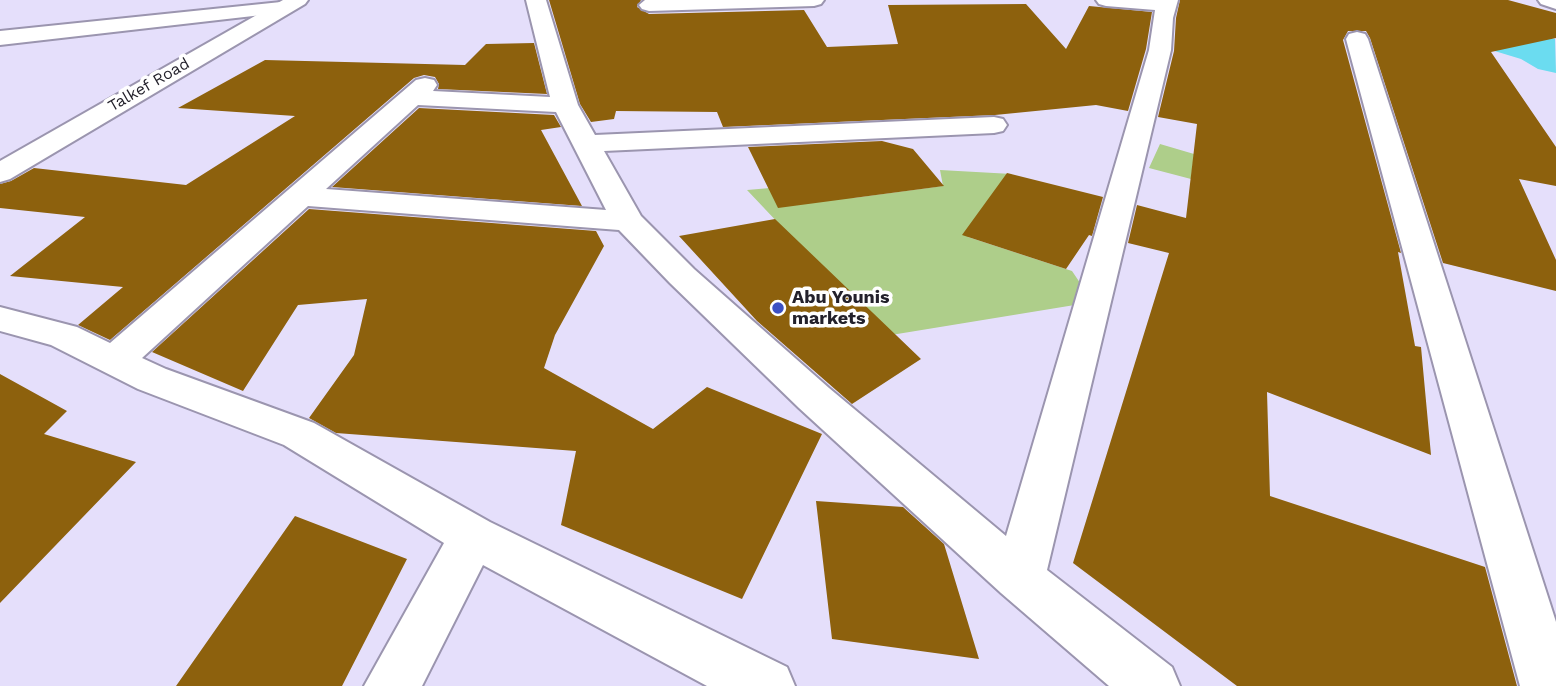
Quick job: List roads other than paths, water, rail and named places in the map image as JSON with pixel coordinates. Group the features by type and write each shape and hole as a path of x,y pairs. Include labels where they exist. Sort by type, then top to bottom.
{"main road":[{"path":"536,0 565,106 628,221 682,276 814,398 1019,578 1152,686"},
{"path":"649,5 814,0"},
{"path":"1019,578 1160,50 1167,2 1107,0"},
{"path":"1548,0 1556,3"},
{"path":"0,38 290,4"},
{"name":"Talkef Road","path":"0,173 290,4"},
{"path":"1357,39 1548,686"},
{"path":"114,360 418,91 565,106"},
{"path":"586,144 994,125"},
{"path":"300,196 628,221"},
{"path":"0,319 64,336 152,379 299,434 473,536 767,686"},
{"path":"392,686 473,536"}],"waterway":[{"path":"1371,0 1538,49 1556,58"}],"place":[{"name":"Abu Younis markets","path":"778,308"}]}
